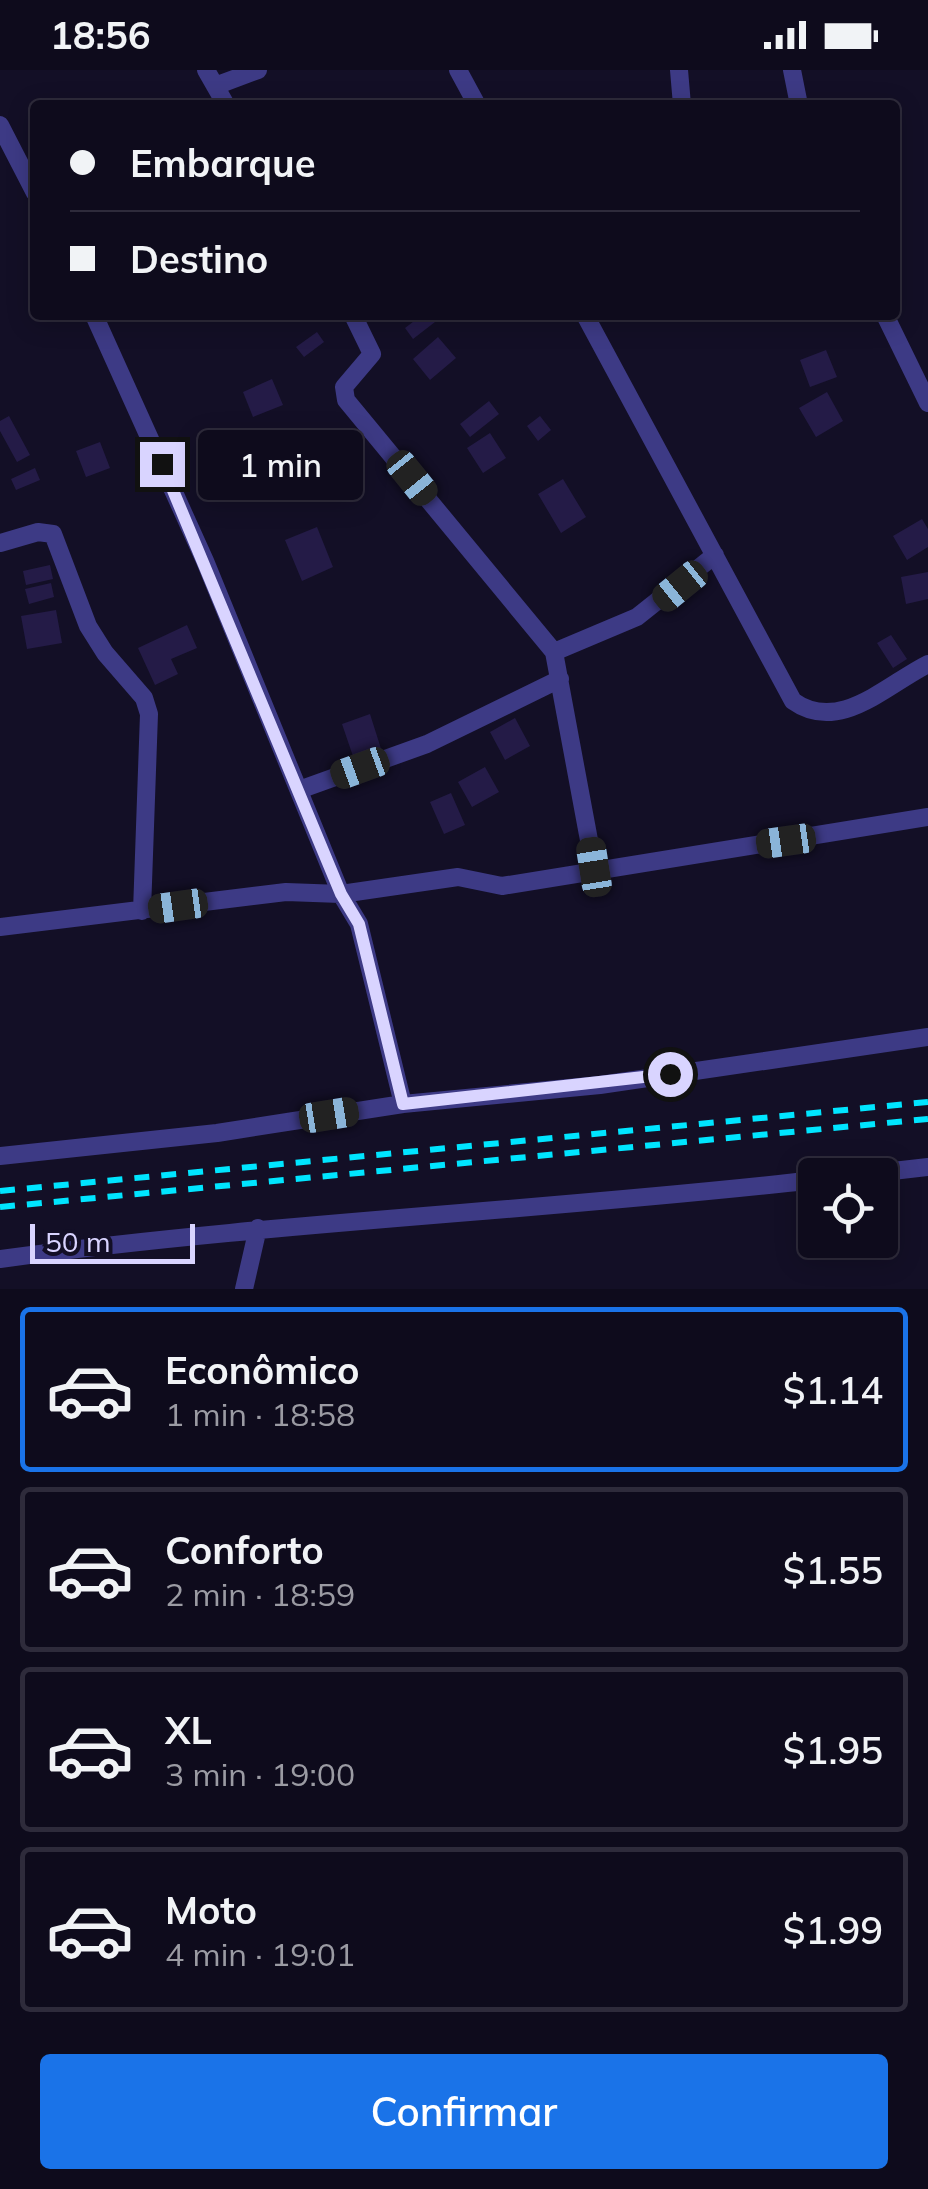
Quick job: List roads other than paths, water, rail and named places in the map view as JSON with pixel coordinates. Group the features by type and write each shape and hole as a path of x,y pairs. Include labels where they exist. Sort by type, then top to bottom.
{"street":[{"path":"223,100 211,78 258,70"},
{"path":"458,70 474,100"},
{"path":"679,70 682,100"},
{"path":"792,70 798,100"},
{"path":"0,125 30,183"},
{"path":"96,320 205,561 341,894 359,924 403,1104"},
{"path":"355,320 372,354 344,387 346,400 554,652 594,867"},
{"path":"588,320 793,702 809,712 831,714 862,703 928,664"},
{"path":"887,320 928,403"},
{"path":"0,543 38,532 53,534 88,626 104,653 144,698 151,729 142,911"},
{"path":"554,652 638,617 715,556"},
{"path":"298,790 427,744 560,679"},
{"path":"0,927 286,892 341,894 458,876 502,886 594,867 928,817"},
{"path":"0,1156 217,1132 403,1104 600,1085 928,1037"},
{"path":"898,1170 928,1167"},
{"path":"0,1259 258,1228 511,1210 798,1182"},
{"path":"244,1289 258,1228"}],"railway":[{"path":"0,1191 928,1102"},
{"path":"0,1207 928,1119"}]}
